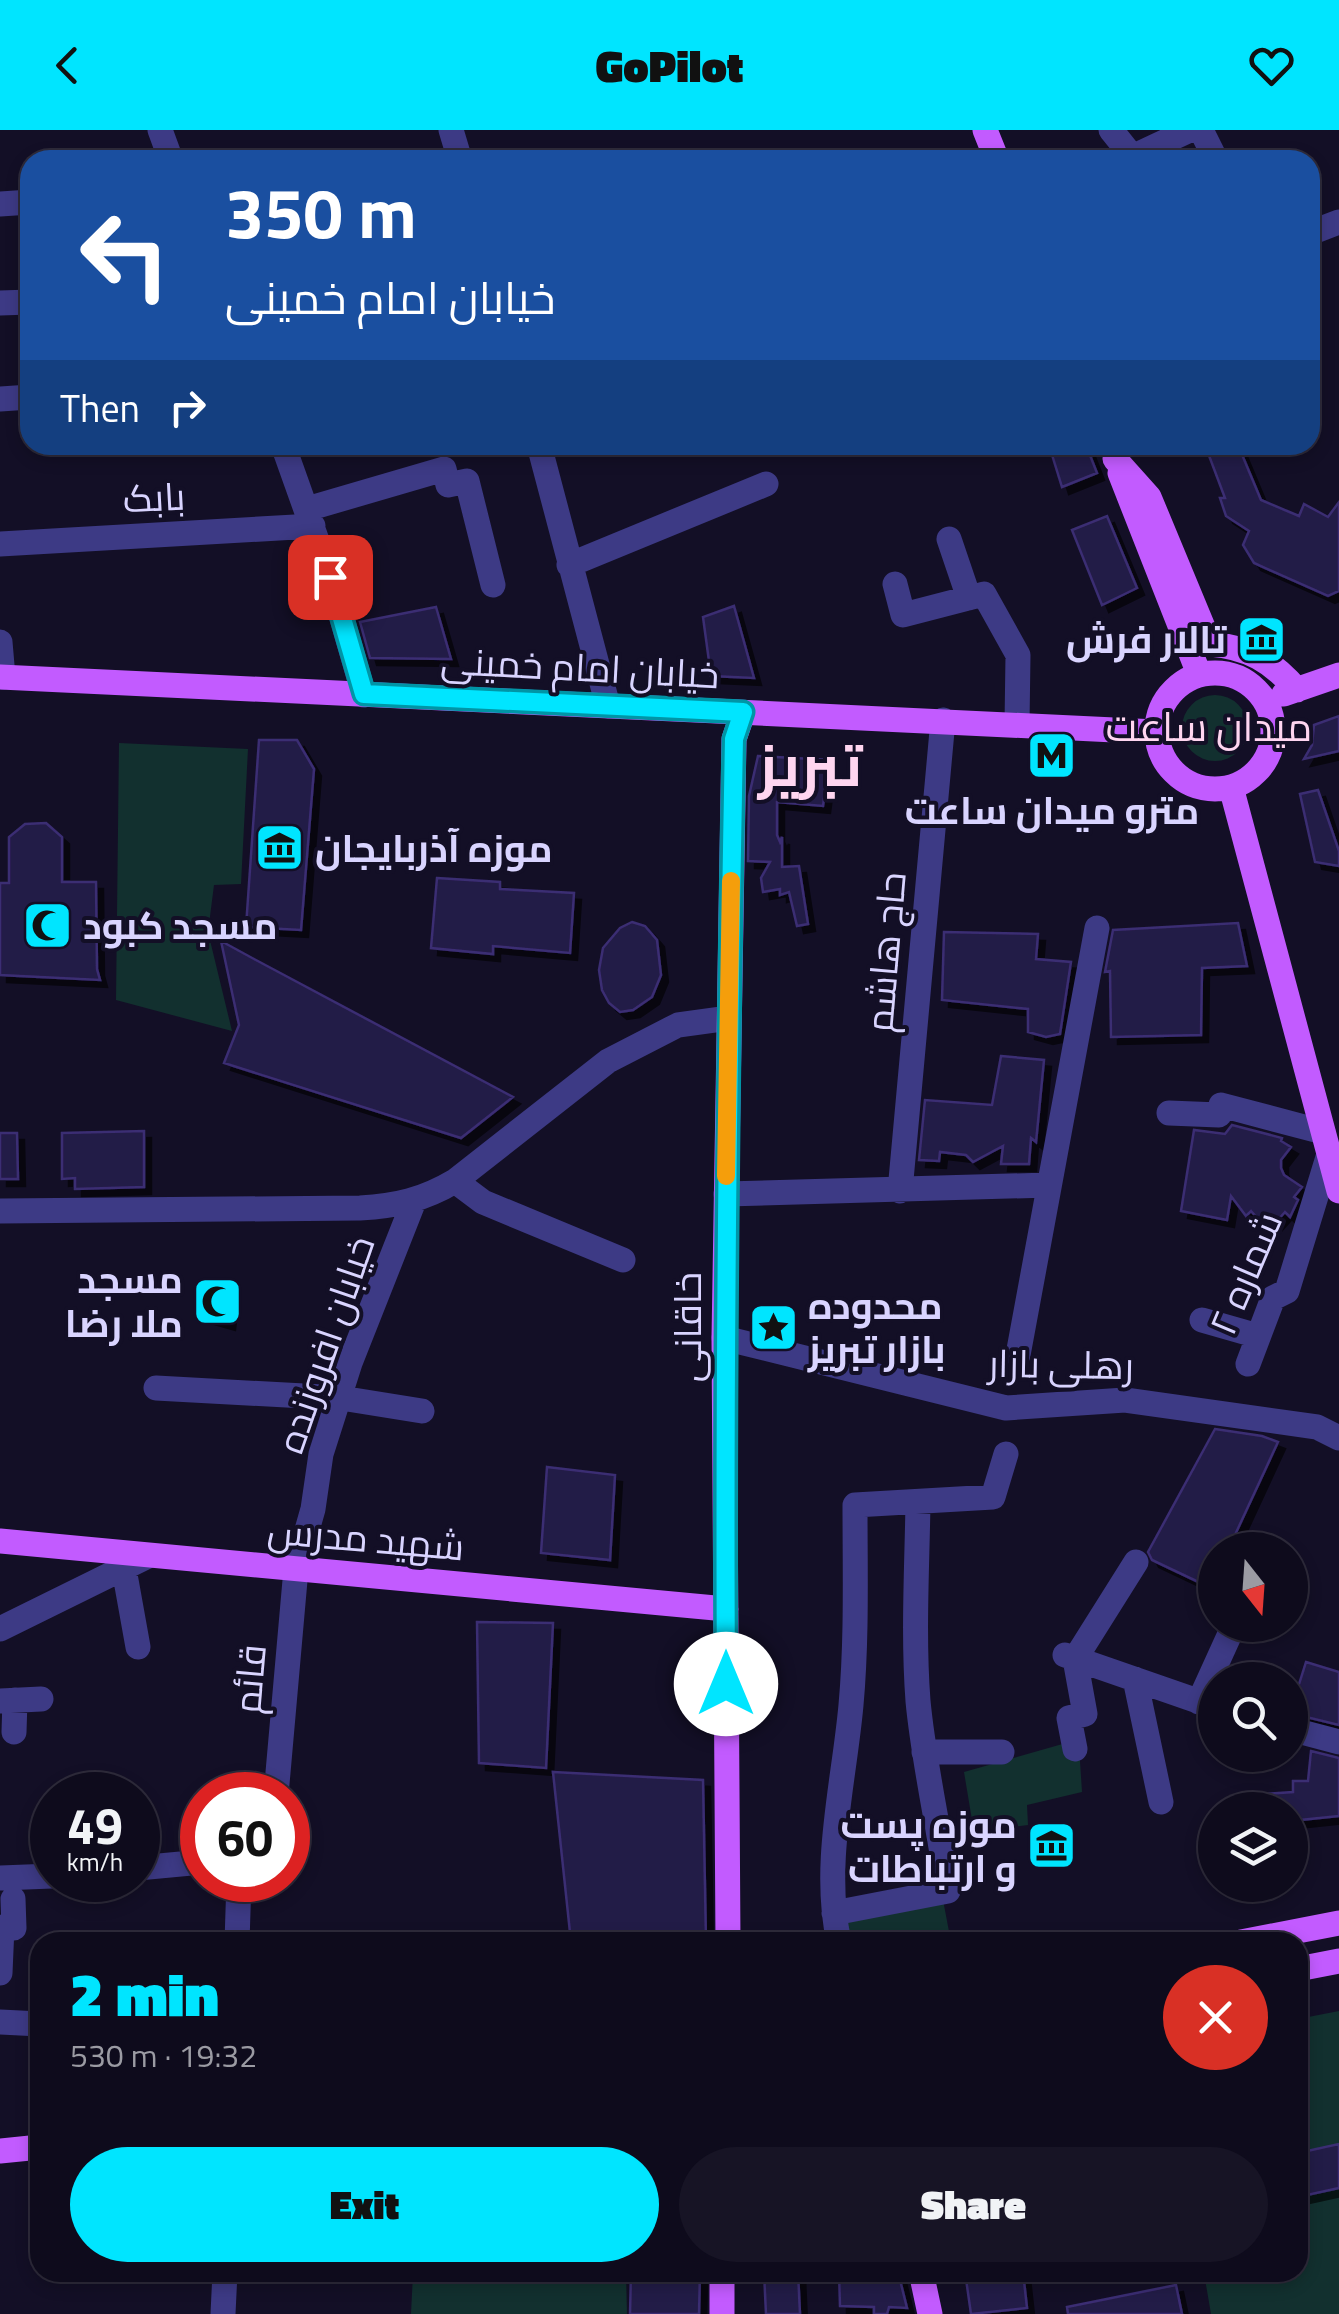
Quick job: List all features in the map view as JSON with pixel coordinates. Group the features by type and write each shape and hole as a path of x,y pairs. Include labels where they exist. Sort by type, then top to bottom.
{"main road":[{"path":"1113,455 1199,674"},
{"path":"1114,455 1149,497 1210,644 1255,653 1280,670 1297,690"},
{"path":"1199,674 1229,674 1256,688 1265,700 1274,730 1266,759 1257,771 1231,787 1200,787 1174,773 1164,761 1156,732 1158,716 1173,690 1199,674"},
{"path":"1265,700 1339,675"},
{"name":"خیابان امام خمینی","path":"2,677 1156,732"},
{"name":"خاقانی","path":"728,1932 724,1338 734,739 743,712"},
{"path":"1231,787 1339,1191"},
{"name":"شهید مدرس","path":"0,1541 726,1609"},
{"path":"1293,1932 1339,1923"},
{"path":"1308,1967 1339,1961"},
{"path":"0,2151 30,2148"},
{"path":"722,2282 722,2314"},
{"path":"922,2282 930,2314"}],"street":[{"path":"164,142 188,130"},
{"path":"1111,130 1127,150"},
{"path":"1150,150 1190,130"},
{"path":"287,455 364,694"},
{"path":"542,455 608,706"},
{"name":"بابک","path":"0,544 310,518 444,468 448,485 466,481 493,585"},
{"path":"569,565 766,484"},
{"path":"949,538 969,598"},
{"path":"895,584 904,615 984,594 1018,655 1016,724"},
{"path":"0,642 2,677"},
{"name":"حاج هاشم","path":"900,1191 943,720"},
{"path":"1018,1354 1097,928"},
{"path":"0,1210 360,1208 414,1201 455,1182 608,1061 678,1024 729,1018"},
{"path":"1169,1113 1219,1114 1221,1105 1326,1143"},
{"name":"شماره ۲","path":"1248,1364 1273,1298 1287,1291 1326,1143"},
{"path":"455,1182 484,1202 623,1260"},
{"path":"726,1194 1049,1185"},
{"name":"خیابان افروزنده","path":"296,1570 313,1510 321,1454 350,1363 414,1201"},
{"path":"1202,1320 1258,1336"},
{"name":"رهلی بازار","path":"724,1338 1006,1408 1125,1400 1317,1427 1339,1438"},
{"path":"156,1388 341,1398 422,1410"},
{"path":"837,1932 834,1852 854,1668 855,1505 993,1497 1006,1454"},
{"path":"834,1913 948,1891 924,1752 916,1664 918,1502"},
{"path":"0,1629 148,1556"},
{"path":"1075,1749 1069,1718 1084,1714 1070,1657 1136,1562"},
{"path":"124,1569 138,1647"},
{"name":"قائم","path":"278,1772 296,1570"},
{"path":"1070,1657 1198,1701"},
{"path":"1135,1679 1161,1802"},
{"path":"14,1732 19,1700"},
{"path":"1308,1734 1339,1742"},
{"path":"924,1752 1002,1752"},
{"path":"0,1973 2,1926 14,1928 7,1889"},
{"path":"237,1932 238,1902"},
{"path":"0,2022 30,2024"},
{"path":"223,2314 225,2282"}],"green space":[{"path":"1215,695 1228,697 1238,705 1246,715 1246,741 1238,751 1228,759 1215,761 1202,759 1192,751 1184,741 1182,728 1184,715 1192,705 1202,697"},
{"path":"119,743 248,749 241,884 214,885 208,932 232,1031 116,1000"},
{"path":"1066,1743 1080,1761 1082,1792 1027,1805 1028,1825 974,1832 964,1772"},
{"path":"940,1884 949,1932 848,1932 843,1901"},
{"path":"1339,2011 1339,2314 1211,2314 1206,2282 1308,2282 1308,2017"},
{"path":"413,2282 626,2282 627,2314 411,2314"}],"building":[{"path":"1052,455 1090,455 1097,473 1062,487"},
{"path":"1209,455 1242,455 1261,500 1299,516 1304,504 1328,517 1339,502 1339,591 1328,596 1254,563 1243,545 1249,531 1226,516 1220,498 1225,498"},
{"path":"1107,516 1137,588 1102,605 1072,530"},
{"path":"734,606 754,678 711,676 703,617"},
{"path":"436,607 451,659 370,658 360,622"},
{"path":"1339,716 1339,751 1304,759 1312,745 1314,725"},
{"name":"موزه آذربایجان","path":"259,740 297,740 314,769 301,930 246,927"},
{"path":"758,756 829,760 823,806 777,802 782,867 799,866 808,924 797,926 789,892 763,892 761,878 770,862 748,861 749,796"},
{"path":"1318,790 1339,851 1339,866 1315,862 1300,794"},
{"name":"مسجد کبود","path":"46,823 62,837 62,882 96,882 100,980 0,975 0,883 9,883 9,837 25,824"},
{"path":"437,878 500,882 500,889 574,893 570,953 493,946 493,954 431,948"},
{"path":"632,922 645,926 657,940 661,975 652,997 633,1010 620,1012 602,990 599,970 603,948 620,928"},
{"path":"1238,923 1247,966 1202,968 1201,1035 1111,1037 1110,971 1105,972 1113,930"},
{"path":"944,932 1038,934 1036,959 1071,962 1060,1034 1046,1037 1028,1032 1028,1009 942,1000"},
{"path":"221,941 513,1097 461,1138 224,1063 239,1025"},
{"path":"1001,1056 1044,1060 1036,1142 1031,1138 1029,1164 1001,1164 1003,1146 973,1162 966,1155 940,1152 939,1161 919,1160 925,1100 992,1105"},
{"path":"1232,1125 1282,1138 1291,1147 1281,1160 1281,1168 1284,1175 1302,1187 1294,1197 1298,1200 1290,1217 1285,1212 1275,1223 1265,1216 1259,1220 1251,1211 1246,1216 1231,1196 1227,1220 1181,1211 1194,1130 1225,1134"},
{"path":"144,1131 144,1187 75,1189 75,1178 62,1179 62,1133"},
{"path":"0,1133 17,1133 18,1179 0,1179"},
{"name":"مسجد ملا رضا","path":"208,1283 232,1287 228,1323 204,1316"},
{"path":"1215,1429 1278,1442 1236,1532 1198,1532 1198,1582 1152,1560 1148,1552"},
{"path":"547,1467 615,1475 610,1560 541,1553"},
{"path":"477,1622 553,1623 546,1768 479,1763"},
{"path":"1308,1663 1339,1672 1339,1725 1308,1717"},
{"path":"1311,1751 1339,1758 1339,1816 1308,1819 1308,1792 1293,1792 1293,1781 1308,1781"},
{"path":"553,1772 703,1780 706,1932 570,1932"},
{"path":"1339,2144 1339,2188 1308,2195 1308,2151"},
{"path":"631,2282 700,2282 699,2314 630,2314"},
{"path":"764,2282 798,2282 800,2314 766,2314"},
{"path":"839,2282 900,2282 907,2308 889,2307 887,2314 874,2314 874,2307 840,2306"},
{"path":"966,2282 1024,2282 1027,2308 971,2314"},
{"path":"1176,2285 1182,2314 1068,2314 1067,2307"}],"slow traffic":[{"path":"726,1176 731,881"}],"place":[{"name":"تالار فرش","path":"1261,639"},
{"name":"مترو میدان ساعت","path":"1052,756"},
{"name":"موزه آذربایجان","path":"280,848"},
{"name":"مسجد کبود","path":"48,925"},
{"name":"مسجد ملا رضا","path":"218,1301"},
{"name":"محدوده بازار تبریز","path":"773,1327"},
{"name":"موزه پست و ارتباطات","path":"1052,1846"}],"district":[{"name":"میدان ساعت","path":"1209,726"},
{"name":"تبریز","path":"810,764"}],"route":[{"path":"330,577 364,694 743,712 734,739 729,978 724,1338 726,1684"}]}
